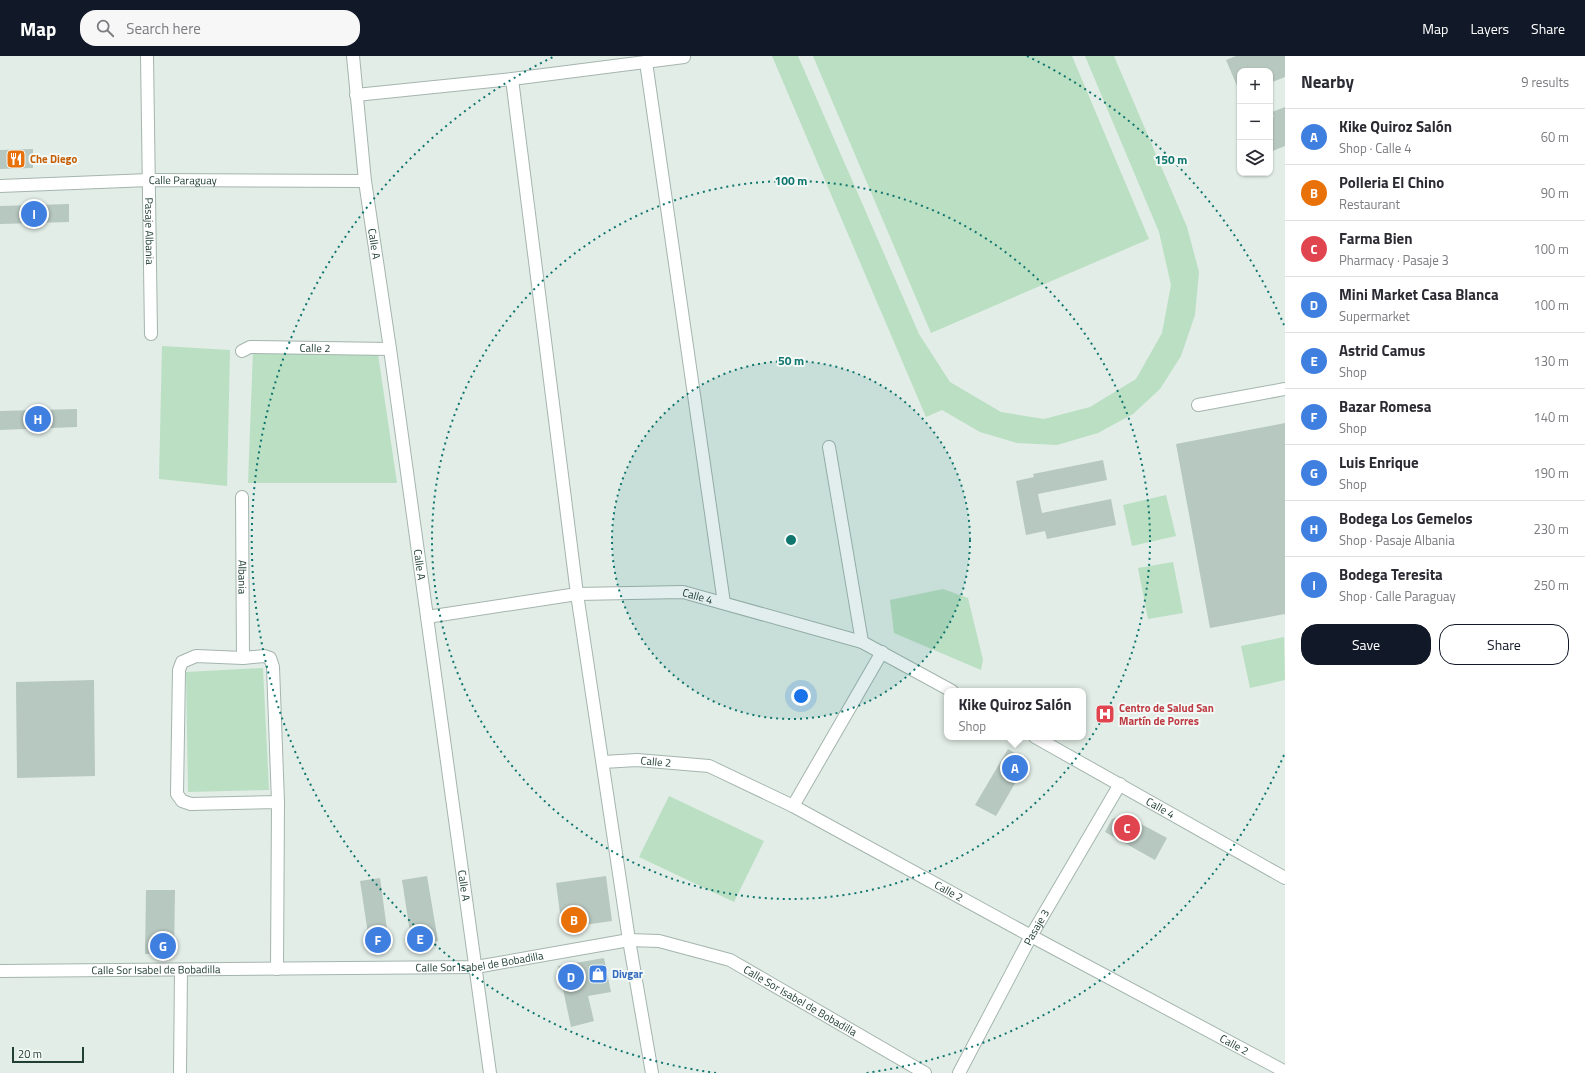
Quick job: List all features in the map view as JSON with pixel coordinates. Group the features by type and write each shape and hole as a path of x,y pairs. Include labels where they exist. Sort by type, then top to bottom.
{"street":[{"name":"Pasaje Albania","path":"147,56 151,334"},
{"name":"Calle A","path":"353,56 365,181 390,349 490,1073"},
{"path":"356,95 512,79 684,57"},
{"path":"646,62 724,603"},
{"path":"512,79 577,594 629,940 652,1073"},
{"name":"Calle Paraguay","path":"0,186 149,180 365,181"},
{"name":"Calle 2","path":"242,351 250,347 390,349"},
{"path":"1198,405 1285,389"},
{"path":"829,447 862,642"},
{"name":"Albania","path":"242,497 243,658"},
{"name":"Calle 4","path":"427,617 577,594 682,592 862,642 947,688"},
{"path":"793,806 882,652"},
{"path":"277,969 278,802 273,666 270,658 264,656 243,658 196,656 182,662 179,670 177,794 182,800 191,804 278,802"},
{"name":"Calle 4","path":"1040,740 1285,878"},
{"name":"Calle 2","path":"603,762 637,760 709,766 793,806 1031,936 1282,1069"},
{"name":"Pasaje 3","path":"959,1073 1031,936 1120,784"},
{"name":"Calle Sor Isabel de Bobadilla","path":"0,971 476,967 629,940 658,941 730,960 925,1073"},
{"path":"180,1073 181,970"}],"green space":[{"path":"772,56 798,56 919,334 950,382 1001,412 1044,419 1090,407 1136,379 1162,333 1171,285 1159,232 1085,56 1114,56 1187,227 1199,272 1195,315 1181,356 1160,389 1133,414 1098,433 1057,445 1017,443 980,432 942,410 926,417"},
{"path":"813,56 1072,56 1149,239 931,333"},
{"path":"162,346 230,350 227,486 159,479"},
{"path":"253,351 378,354 397,483 248,483"},
{"path":"1166,495 1176,536 1132,546 1123,505"},
{"path":"1173,562 1183,613 1148,619 1138,568"},
{"path":"943,589 968,598 983,660 981,670 894,633 890,600"},
{"path":"1284,637 1285,680 1250,688 1241,646"},
{"path":"263,668 269,790 188,792 186,672"},
{"path":"669,796 764,841 734,902 639,857"}],"building":[{"path":"1236,56 1285,56 1285,77 1273,82 1273,68 1237,68 1237,86 1226,60"},
{"path":"1285,107 1285,146 1273,151 1274,117 1273,112"},
{"name":"Che Diego","path":"33,149 33,168 0,169 0,150"},
{"path":"69,204 69,222 0,224 0,206"},
{"path":"77,409 77,427 0,430 0,411"},
{"path":"1285,423 1285,614 1210,628 1176,444"},
{"path":"1103,460 1107,480 1038,494 1042,513 1111,499 1116,525 1047,539 1045,531 1026,535 1016,481 1034,477 1033,474"},
{"path":"94,680 95,776 17,778 16,682"},
{"path":"1008,749 1028,761 996,816 975,805"},
{"path":"1120,816 1128,817 1167,838 1155,860 1105,832 1112,819"},
{"path":"427,876 438,941 412,945 402,880"},
{"path":"606,876 612,921 562,928 556,883"},
{"path":"380,878 389,944 370,947 360,881"},
{"path":"146,890 175,890 174,954 145,954"},
{"path":"604,958 611,992 588,996 594,1021 571,1027 558,966"}],"place":[{"name":"Che Diego","path":"16,159"},
{"name":"Bodega Teresita","path":"34,214"},
{"name":"Bodega Los Gemelos","path":"38,419"},
{"name":"Centro de Salud San Martín de Porres","path":"1105,714"},
{"name":"Kike Quiroz Salón","path":"1015,768"},
{"name":"Farma Bien","path":"1127,828"},
{"name":"Polleria El Chino","path":"574,920"},
{"name":"Astrid Camus","path":"420,939"},
{"name":"Bazar Romesa","path":"378,940"},
{"name":"Luis Enrique","path":"163,946"},
{"name":"Divgar","path":"598,974"},
{"name":"Mini Market Casa Blanca","path":"571,977"}]}
